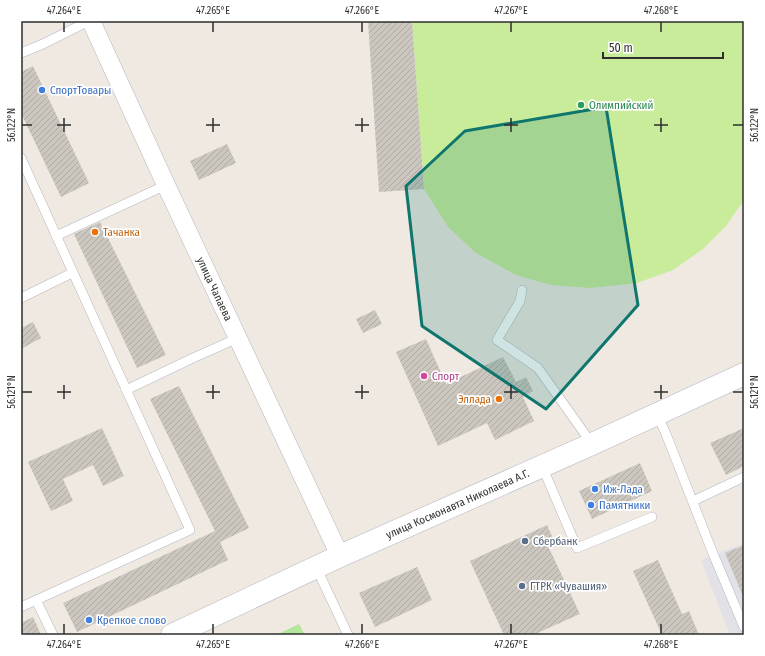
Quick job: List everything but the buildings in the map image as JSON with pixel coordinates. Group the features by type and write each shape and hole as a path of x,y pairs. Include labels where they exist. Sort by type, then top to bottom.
{"street":[{"name":"улица Чапаева","path":"90,21 340,556"},
{"name":"улица Космонавта Николаева А.Г.","path":"172,635 340,556 592,444 744,374"}],"lane":[{"path":"21,53 90,21"},
{"path":"21,158 190,530 21,607"},
{"path":"56,236 166,185"},
{"path":"21,298 72,273"},
{"path":"522,290 520,301 497,340 538,368 592,444"},
{"path":"126,390 238,338"},
{"path":"657,414 744,627"},
{"path":"542,466 577,548 652,517"},
{"path":"693,501 744,477"},
{"path":"316,567 348,635"},
{"path":"36,600 53,635"}],"highlighted area":[{"path":"606,107 638,305 546,409 422,326 406,186 465,131"}],"shaded area":[{"path":"744,543 744,635 730,635 701,560"}],"green space":[{"name":"Олимпийский","path":"412,21 744,21 744,200 726,226 703,249 673,270 637,283 590,288 551,285 516,275 476,253 448,227 424,189"},
{"path":"299,624 305,635 276,635"}],"place":[{"name":"СпортТовары","path":"42,90"},
{"name":"Олимпийский","path":"581,105"},
{"name":"Тачанка","path":"95,232"},
{"name":"Спорт","path":"424,376"},
{"name":"Эллада","path":"499,399"},
{"name":"Иж-Лада","path":"595,489"},
{"name":"Памятники","path":"591,505"},
{"name":"Сбербанк","path":"525,541"},
{"name":"ГТРК «Чувашия»","path":"522,586"},
{"name":"Крепкое слово","path":"89,620"}]}
